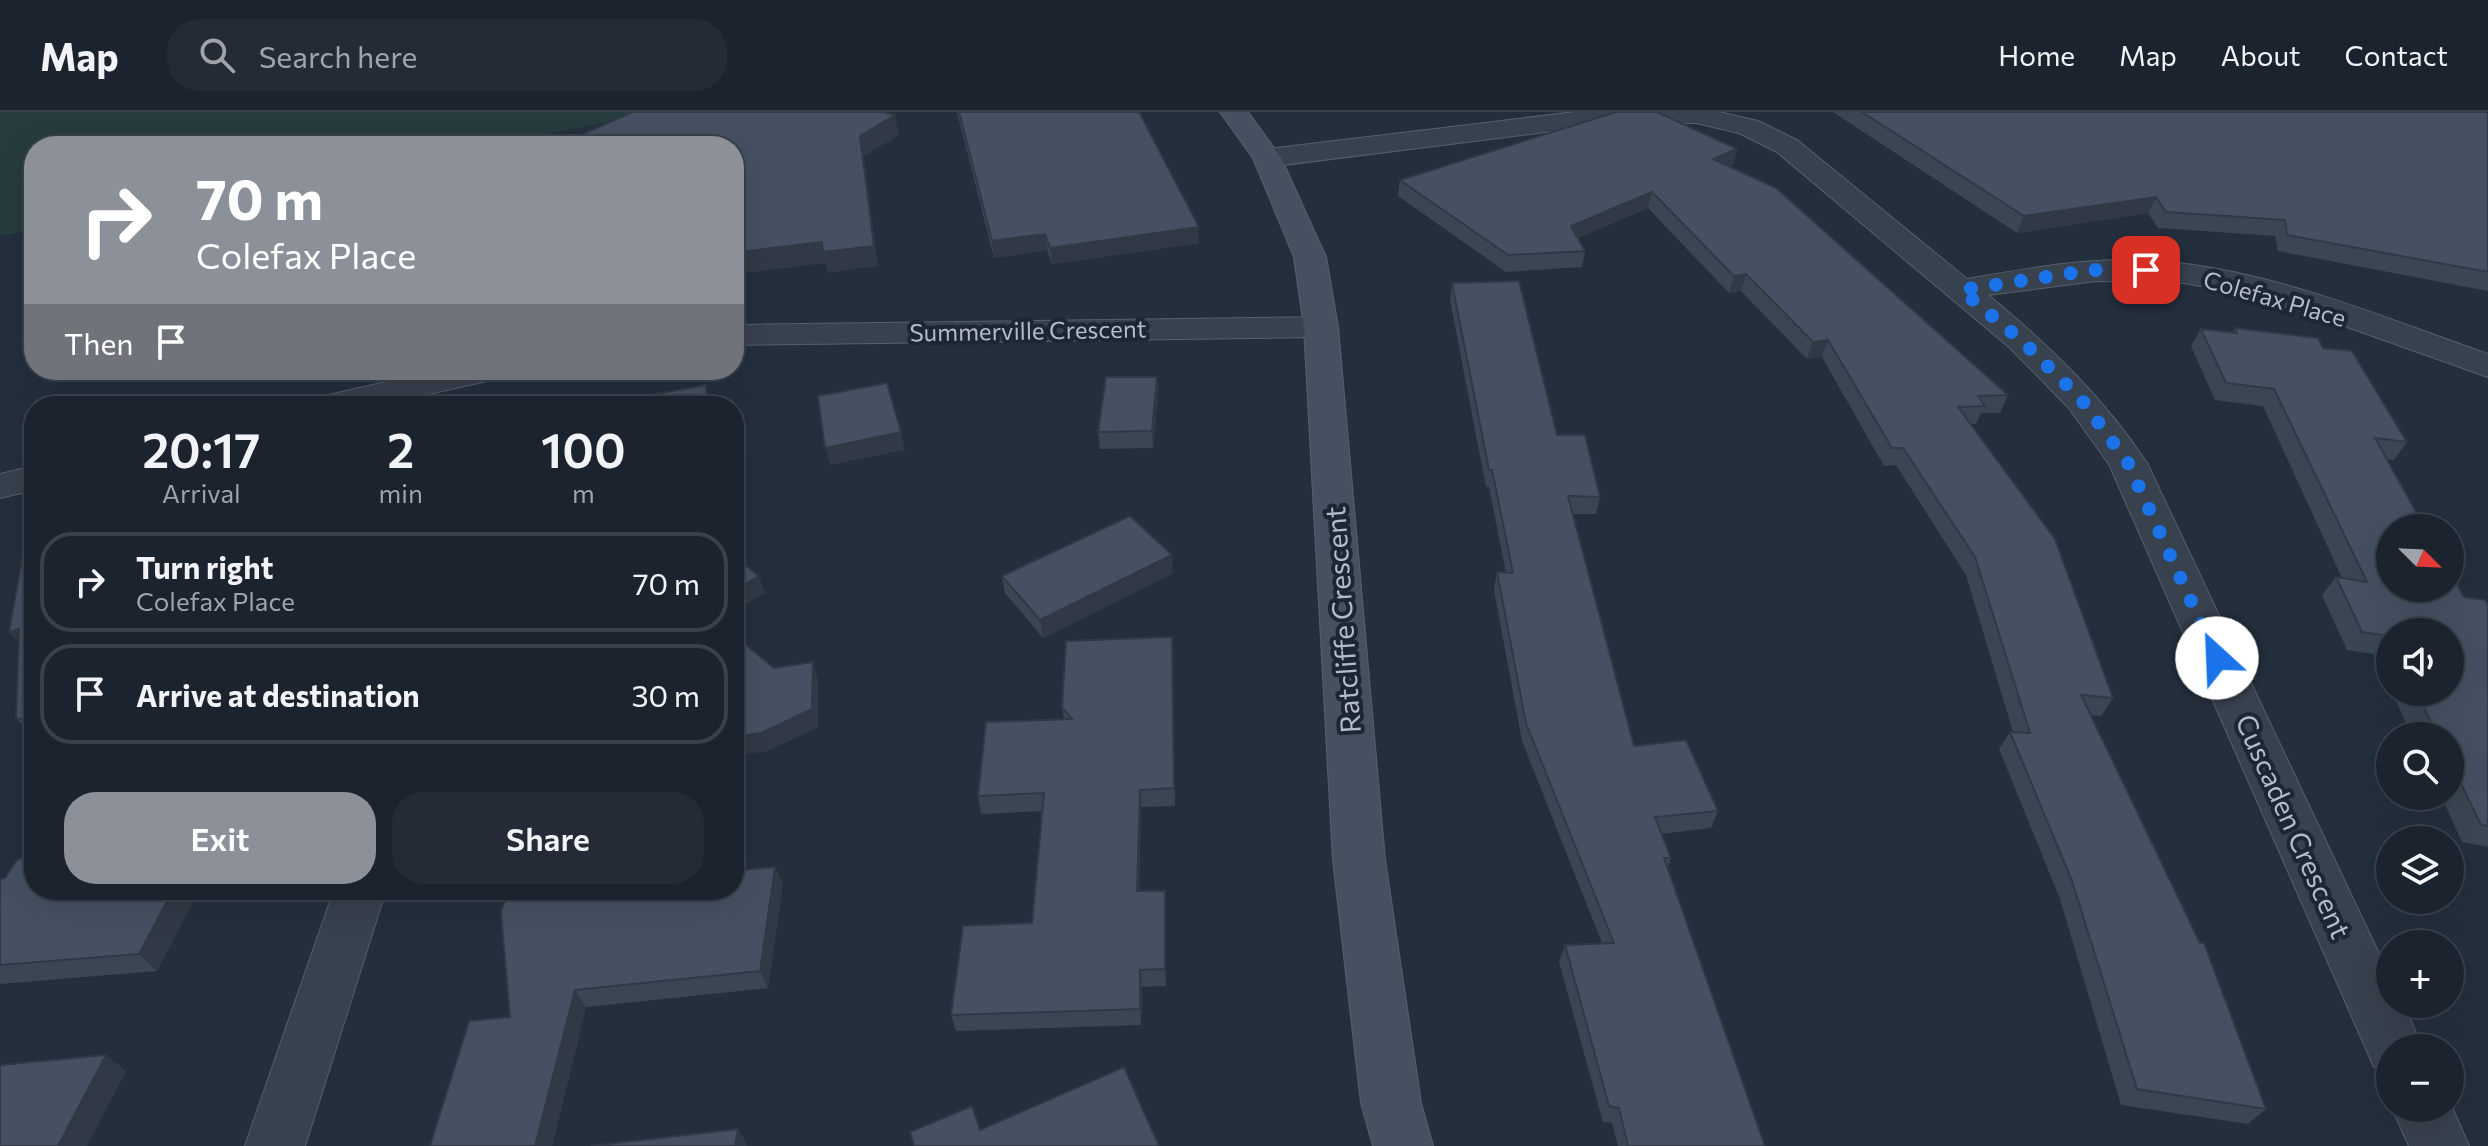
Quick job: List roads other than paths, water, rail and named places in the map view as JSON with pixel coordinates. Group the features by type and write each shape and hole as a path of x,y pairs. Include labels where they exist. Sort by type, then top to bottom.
{"street":[{"name":"Ratcliffe Crescent","path":"1234,112 1267,158 1310,257 1321,327 1359,860 1391,1103 1403,1146"},
{"name":"Cuscaden Crescent","path":"1267,158 1626,114 1678,112 1748,127 1787,146 2021,340 2081,399 2128,463 2388,1034"},
{"name":"Colefax Place","path":"1961,290 2092,270 2146,270 2207,277 2270,292 2488,366"},
{"name":"Summerville Crescent","path":"744,335 1321,327"},
{"path":"396,396 452,380"},
{"path":"0,486 24,480"},
{"path":"275,1146 357,900"},
{"path":"2428,1122 2439,1146"}]}
